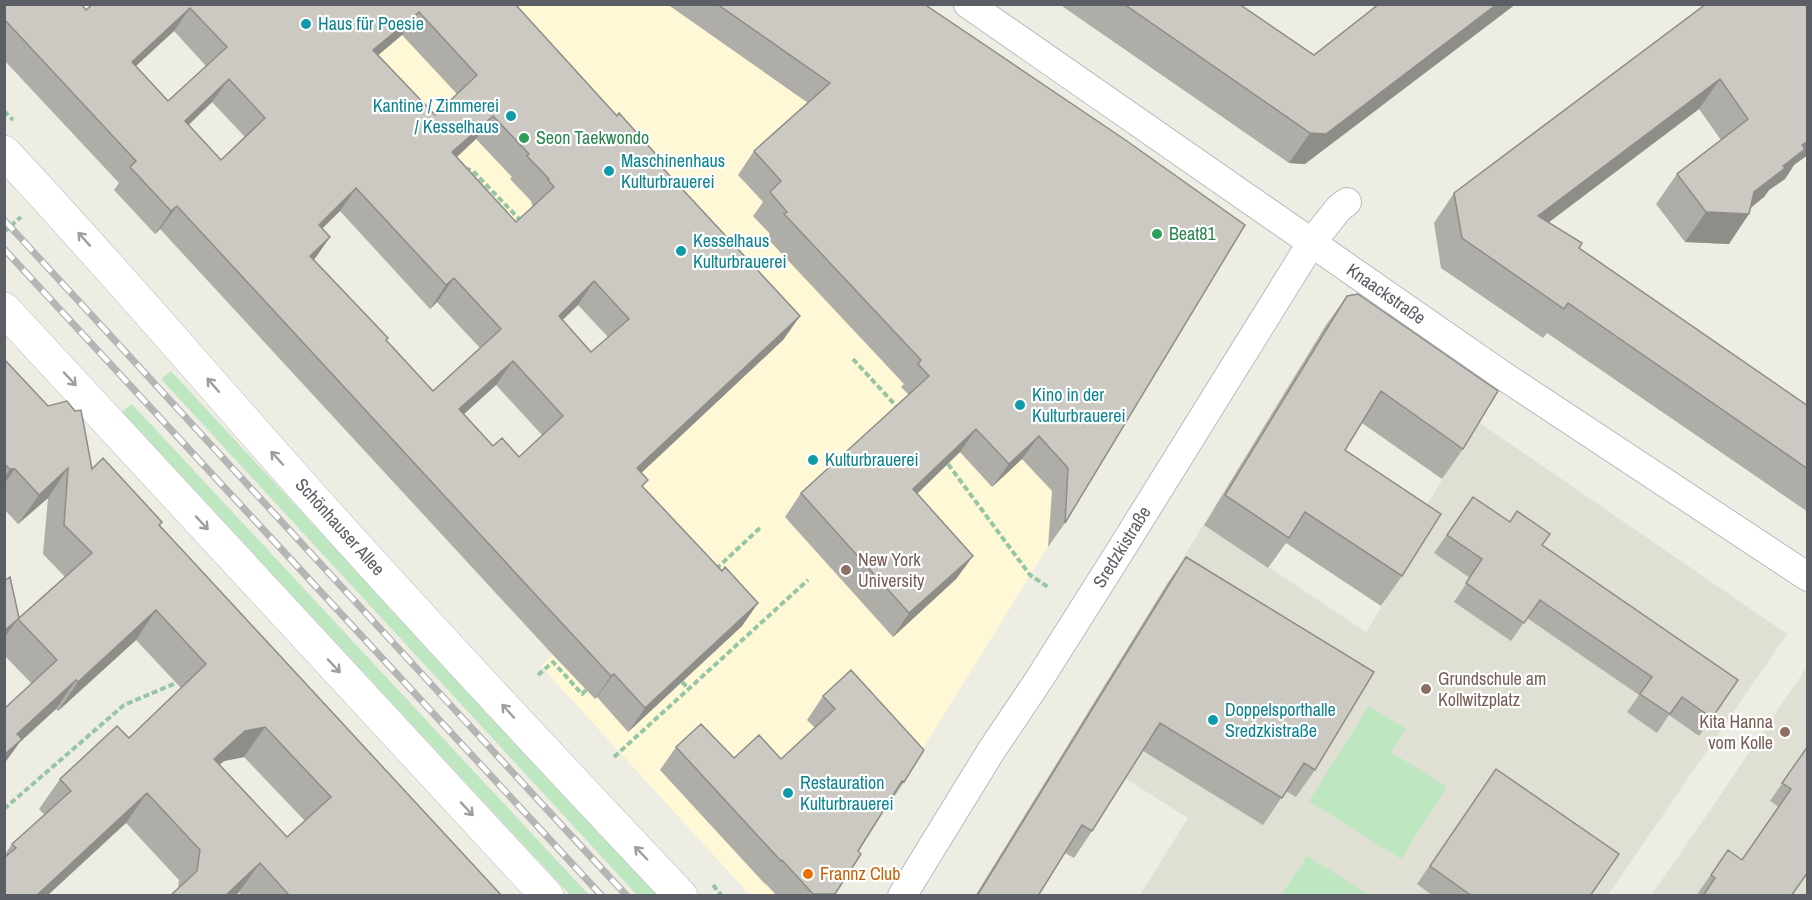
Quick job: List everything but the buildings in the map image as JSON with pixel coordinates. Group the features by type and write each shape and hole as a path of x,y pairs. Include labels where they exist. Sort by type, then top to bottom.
{"main road":[{"name":"Schönhauser Allee","path":"9,168 81,234 328,515 580,790 681,896"},
{"path":"4,309 547,896"}],"street":[{"name":"Knaackstraße","path":"968,4 1502,375 1808,577"},
{"name":"Sredzkistraße","path":"902,896 1312,242 1339,208 1347,202"}],"path":[{"path":"458,165 473,171 527,227"},
{"path":"853,359 901,411"},
{"path":"948,464 1030,574 1048,587"},
{"path":"714,571 761,527"},
{"path":"615,757 808,580"},
{"path":"538,675 553,662 582,694 586,690"},
{"path":"682,682 689,689"},
{"path":"4,809 124,705 176,683"}],"shaded area":[{"name":"Kulturbrauerei","path":"251,5 874,5 1073,506 888,805 886,804 832,895 750,895 541,666 553,655 443,535 546,440 613,342 513,233"},
{"name":"Grundschule am Kollwitzplatz","path":"1477,421 1787,634 1608,895 1140,895 1188,818 1069,743 1204,524 1366,632 1436,519 1424,510"},
{"name":"Kita Hanna vom Kolle","path":"1807,667 1807,895 1651,896 1719,797"}],"green space":[{"path":"171,371 657,895 637,895 161,379"},
{"path":"132,404 589,895 570,895 122,412"},
{"path":"1369,706 1406,729 1391,752 1447,787 1401,859 1309,801"},
{"path":"1307,856 1369,895 1281,895"}],"railway":[{"path":"4,220 627,896"},
{"path":"4,249 602,896"}],"place":[{"name":"Haus für Poesie","path":"306,24"},
{"name":"Kantine / Zimmerei / Kesselhaus","path":"511,116"},
{"name":"Seon Taekwondo","path":"524,138"},
{"name":"Maschinenhaus Kulturbrauerei","path":"609,171"},
{"name":"Beat81","path":"1157,234"},
{"name":"Kesselhaus Kulturbrauerei","path":"681,251"},
{"name":"Kino in der Kulturbrauerei","path":"1020,405"},
{"name":"Kulturbrauerei","path":"813,460"},
{"name":"New York University","path":"846,570"},
{"name":"Grundschule am Kollwitzplatz","path":"1426,689"},
{"name":"Doppelsporthalle Sredzkistraße","path":"1213,720"},
{"name":"Kita Hanna vom Kolle","path":"1785,732"},
{"name":"Restauration Kulturbrauerei","path":"788,793"},
{"name":"Frannz Club","path":"808,874"}]}
